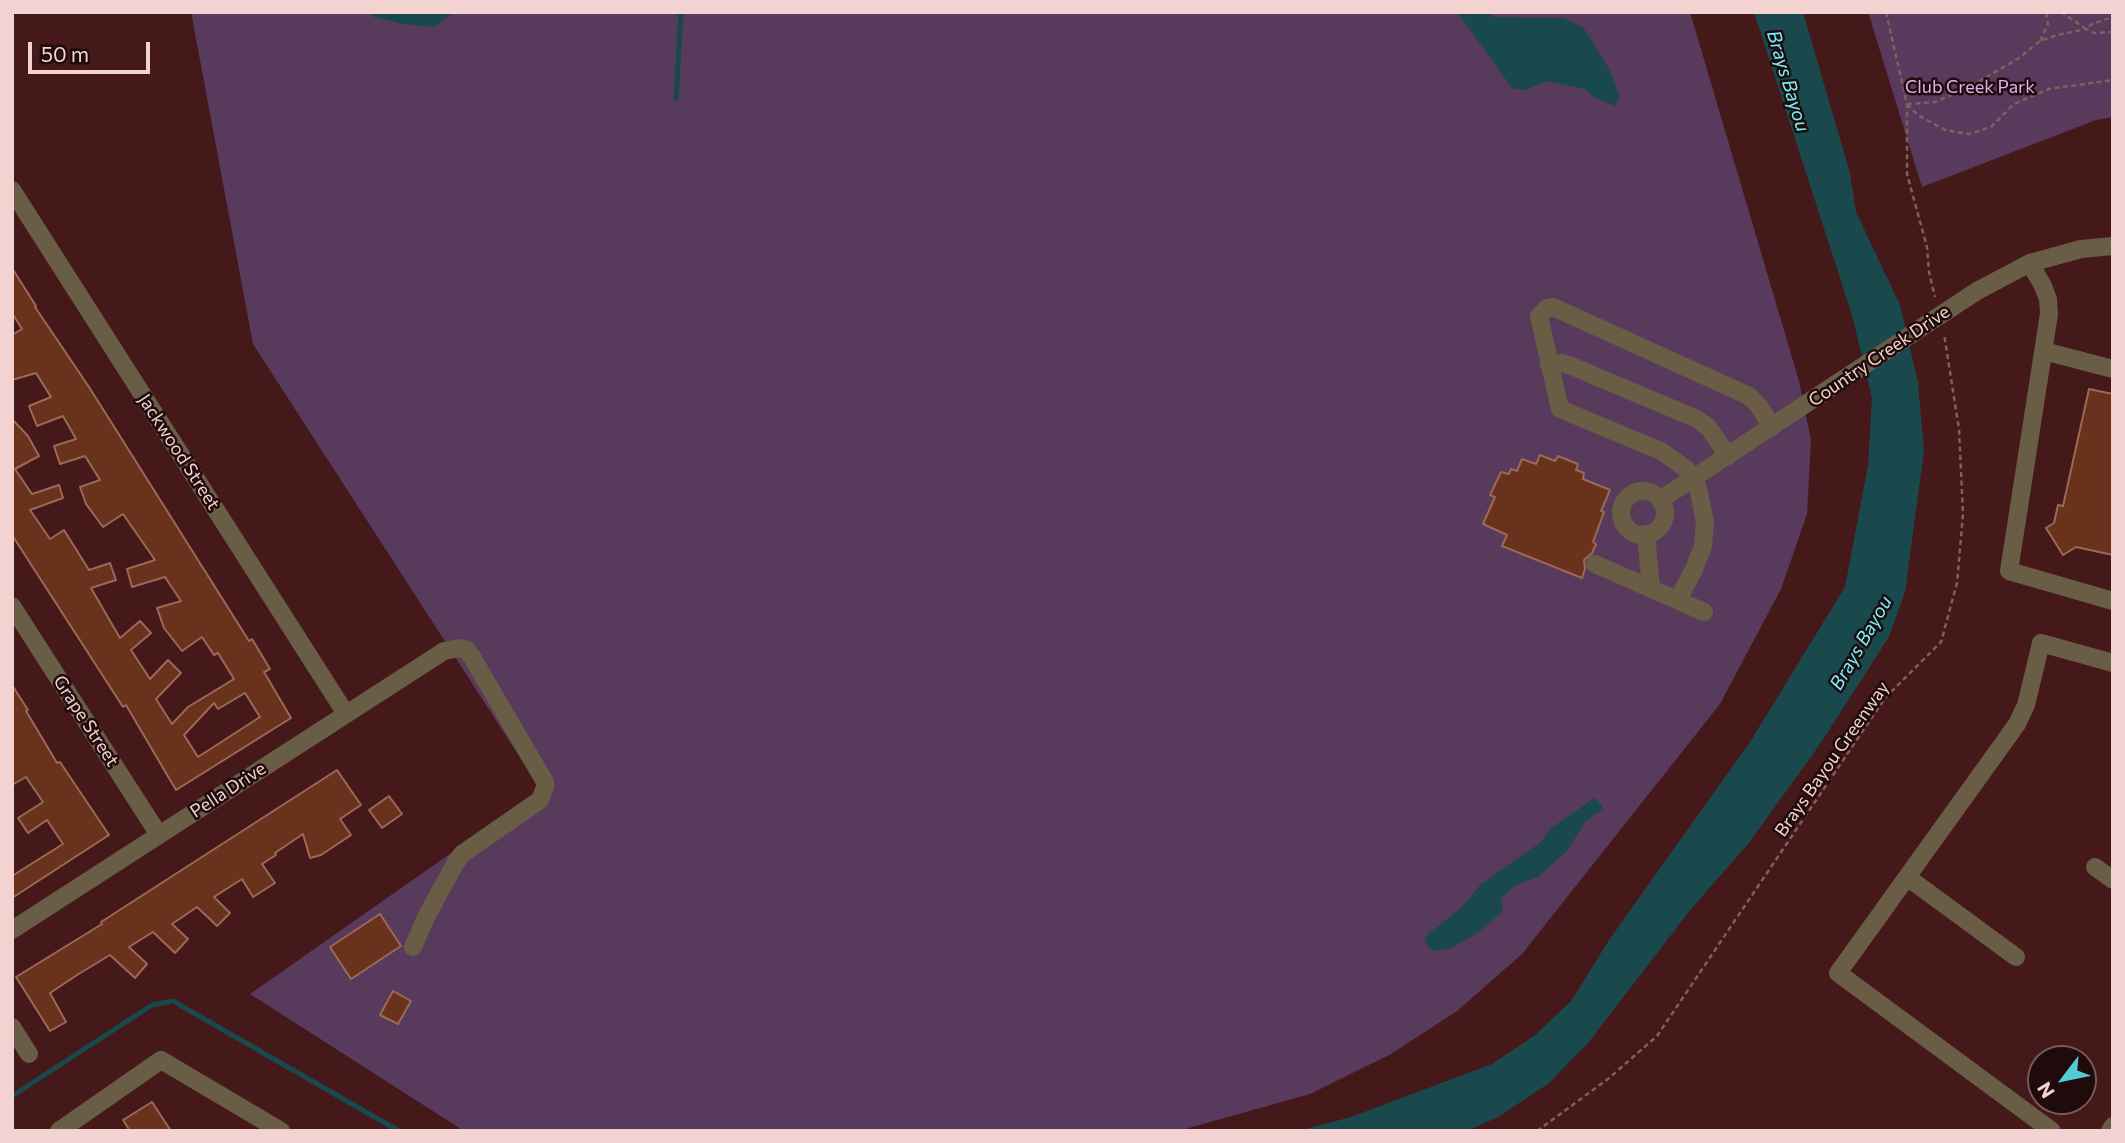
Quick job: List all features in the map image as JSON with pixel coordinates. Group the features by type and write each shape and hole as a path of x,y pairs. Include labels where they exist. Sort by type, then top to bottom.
{"street":[{"name":"Jackwood Street","path":"12,190 346,714"},
{"name":"Country Creek Drive","path":"1660,500 1934,325 1977,291 2031,263 2081,249 2113,246"},
{"path":"2031,263 2048,299 2049,314 2008,571 2113,601"},
{"path":"1678,600 1699,558 1704,536 1701,495 1685,468 1661,451 1560,409 1539,316 1542,311 1553,307 1749,396 1772,427"},
{"path":"2044,351 2113,369"},
{"path":"1549,365 1569,365 1697,419 1709,428 1728,456"},
{"path":"1641,491 1655,495 1665,513 1655,531 1646,534 1635,533 1622,517 1624,503 1628,497 1641,491"},
{"path":"1646,534 1651,589"},
{"path":"1595,564 1704,612"},
{"name":"Grape Street","path":"12,606 159,835"},
{"path":"2052,1131 1838,974 2017,724 2026,705 2041,643 2113,663"},
{"name":"Pella Drive","path":"12,930 444,651 460,648 467,650 472,657 545,782 545,787 540,800 462,854 430,907 413,947"},
{"path":"2095,867 2113,880"},
{"path":"1907,877 2016,957"},
{"path":"12,1027 29,1054"},
{"path":"71,1128 161,1060 281,1131"},
{"path":"2110,1131 2113,1126"}],"path":[{"path":"1886,12 1907,104 1907,174 1927,247 1929,272 1938,307"},
{"path":"2040,41 2048,24 2046,12"},
{"path":"2062,12 2094,33 2113,32"},
{"path":"1907,104 1935,102 1968,88 2019,58 2040,41 2086,29 2092,24 2113,17"},
{"path":"1907,104 1917,115 1945,130 1969,134 1991,127 2014,104 2049,89 2113,80"},
{"name":"Brays Bayou Greenway","path":"1537,1131 1608,1079 1657,1036 1885,698 1941,642 1957,583 1963,514 1959,429 1934,325"}],"green space":[{"path":"191,12 1690,12 1799,381 1811,440 1807,514 1781,589 1720,704 1522,954 1457,1011 1391,1054 1310,1094 1178,1131 464,1131 250,994 541,790 253,344"},
{"name":"Club Creek Park","path":"1868,12 2113,12 2113,117 2096,120 1922,187"}],"water":[{"path":"369,12 454,12 434,27 402,24 374,17"},
{"path":"1457,12 1487,12 1494,17 1563,18 1583,27 1611,72 1619,96 1616,106 1595,98 1584,89 1548,81 1525,90 1512,88"},
{"name":"Brays Bayou","path":"1754,12 1803,12 1850,173 1856,212 1900,305 1918,382 1924,451 1905,592 1889,637 1818,747 1749,843 1691,909 1588,1043 1548,1084 1498,1117 1467,1131 1298,1131 1351,1117 1492,1064 1534,1036 1572,1000 1609,940 1750,742 1845,587 1868,465 1872,398 1852,315"},
{"path":"1594,798 1603,809 1585,822 1567,851 1539,876 1515,886 1501,898 1503,911 1475,935 1451,948 1434,951 1427,946 1425,940 1428,934 1461,908 1481,884 1541,842 1550,829"}],"building":[{"path":"12,268 249,641 252,639 270,669 264,672 291,718 176,790 126,705 123,707 12,535 12,419 28,436 39,456 15,469 32,494 59,485 63,498 30,510 50,539 64,530 89,570 110,563 116,580 91,588 120,638 140,621 151,633 131,650 150,679 168,660 181,673 156,699 172,724 188,707 234,679 218,653 214,655 202,637 182,651 164,628 157,608 181,601 165,577 132,587 127,569 155,560 123,514 103,527 86,504 80,487 100,480 85,456 60,464 54,446 76,439 63,416 37,426 29,406 51,397 36,373 12,380 12,335 22,329 12,313","holes":["245,693 260,717 198,757 184,735 214,703 218,709"]},
{"path":"2089,389 2113,394 2113,555 2076,547 2063,555 2046,528 2054,523 2058,505 2063,506"},
{"path":"1540,455 1555,461 1558,456 1578,464 1576,470 1584,473 1583,479 1610,490 1601,511 1604,512 1593,542 1596,544 1592,553 1584,560 1582,578 1502,546 1507,535 1483,524 1495,497 1490,495 1501,472 1509,474 1511,469 1517,471 1522,459 1536,464"},
{"path":"12,685 57,763 60,762 109,835 12,898 12,876 63,844 47,820 28,833 18,818 43,802 26,777 12,785"},
{"path":"337,770 361,805 340,819 351,835 321,855 310,858 303,834 262,864 275,883 253,897 242,879 214,897 230,913 217,926 197,907 172,924 188,939 175,953 153,932 129,947 147,964 135,978 110,955 77,975 50,993 66,1022 50,1031 16,977"},
{"path":"389,796 402,814 382,828 369,810"},
{"path":"380,914 401,946 351,979 330,947"},
{"path":"393,991 411,1001 398,1024 380,1015"},
{"path":"152,1102 171,1131 130,1131 123,1120"}],"waterway":[{"path":"676,99 681,12"},
{"path":"12,1096 152,1005 173,1001 399,1131"}]}
